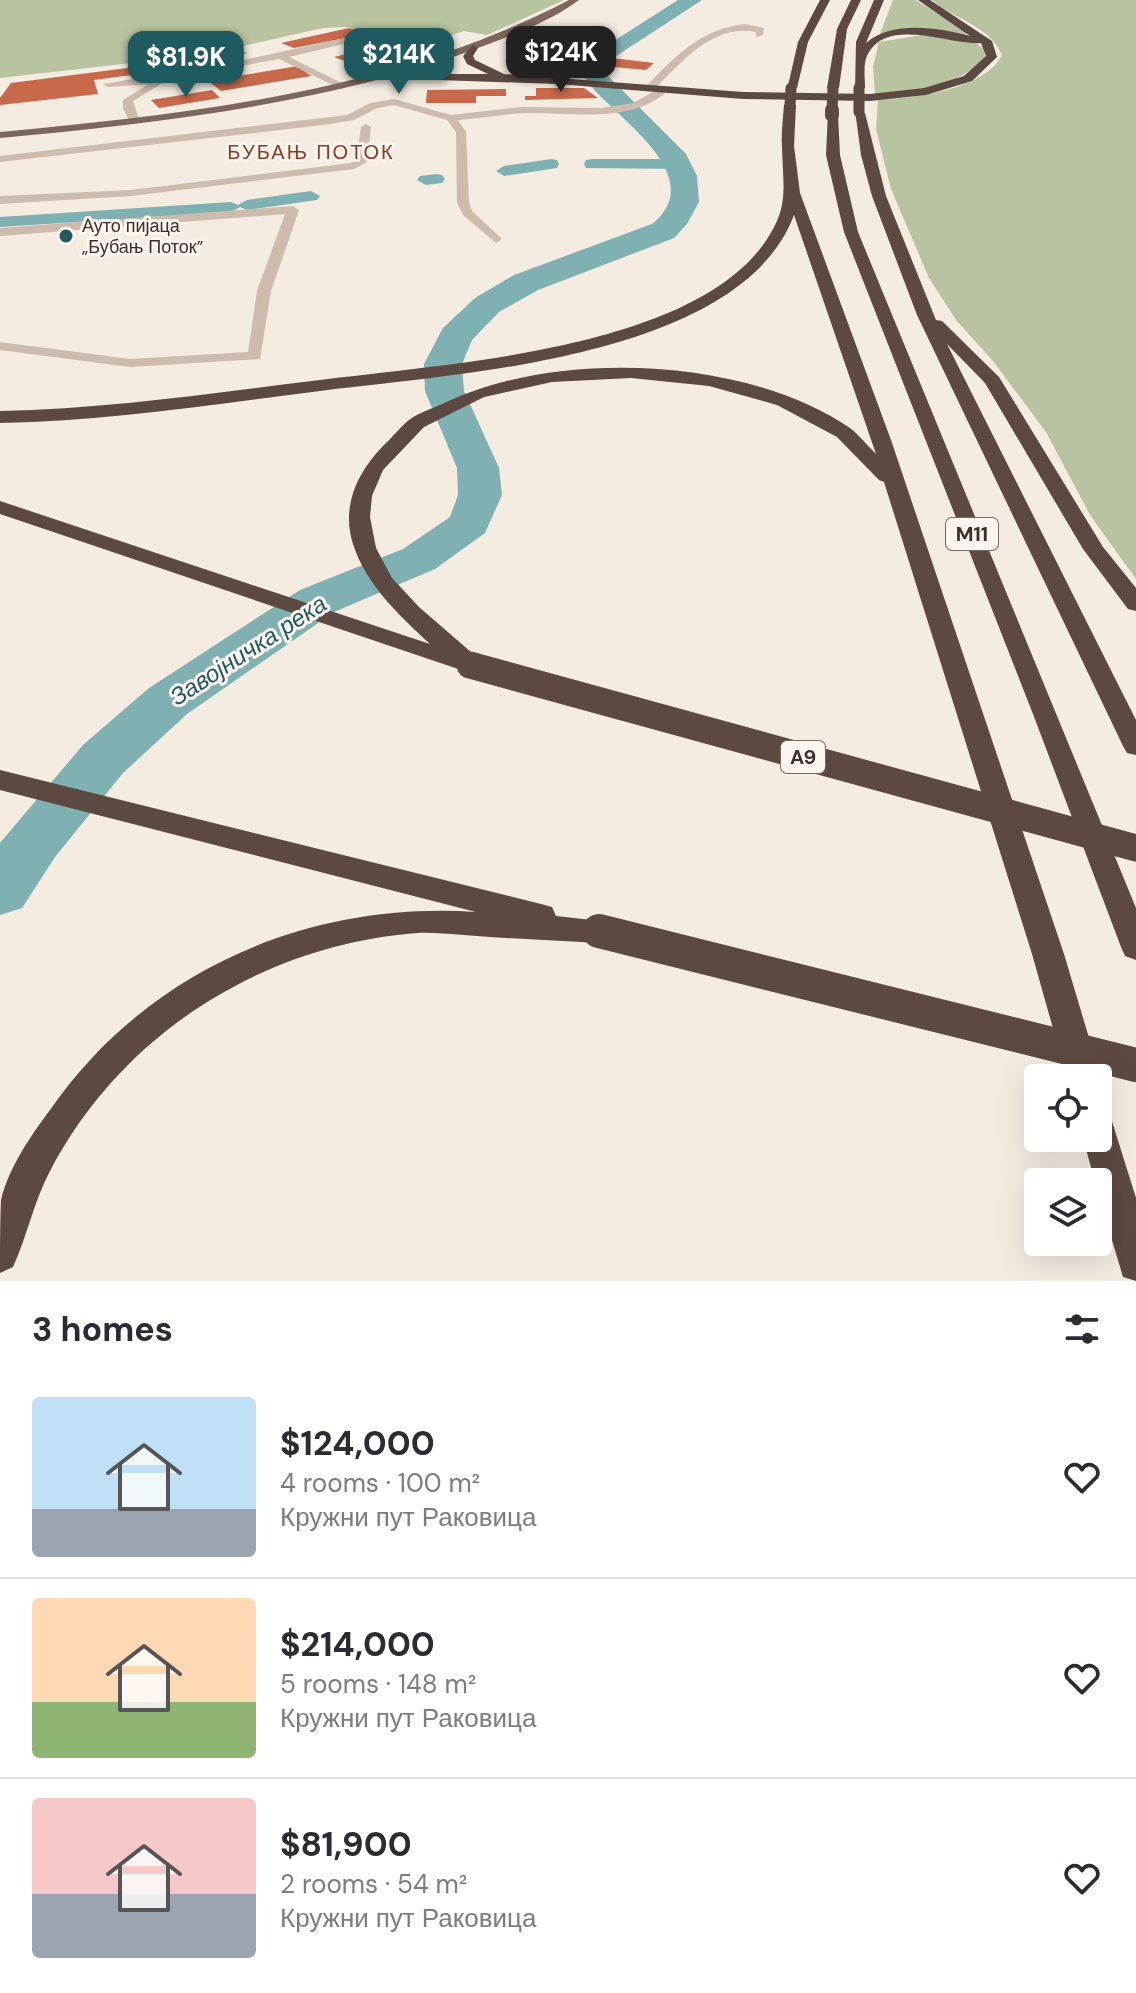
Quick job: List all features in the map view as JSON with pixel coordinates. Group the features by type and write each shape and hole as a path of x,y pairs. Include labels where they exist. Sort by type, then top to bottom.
{"highway":[{"name":"M11","path":"856,0 842,29 832,115 833,155 851,232 1046,714 1136,947"},
{"name":"M11","path":"879,0 866,25 859,59 859,113 866,152 890,231 928,318 1136,746"},
{"path":"432,78 513,77 796,98 891,97 932,90 971,76 990,62 992,51 985,40 923,0"},
{"path":"824,1 802,42 791,88 788,146 793,193 881,440 1048,954 1080,1064"},
{"path":"859,59 879,39 909,33 967,38 981,42 992,51"},
{"path":"473,48 468,56 474,65 513,77"},
{"path":"0,417 123,411 407,374 557,351 613,336 705,301 743,276 760,259 784,225 793,193"},
{"path":"928,318 974,359 993,381 1094,549 1136,604"},
{"path":"470,665 406,606 375,569 365,547 360,524 363,489 379,459 417,424 470,396 536,377 582,373 656,373 708,380 768,396 805,410 848,435 871,453 898,496"},
{"name":"A9","path":"0,507 274,602 470,665 1136,848"},
{"path":"0,780 1136,1065"},
{"path":"0,1254 42,1150 76,1099 114,1055 189,992 232,969 328,935 390,923 420,921 599,931"},
{"path":"1105,1152 1136,1264"}],"main road":[{"path":"439,59 432,70 432,78 449,70 456,57 575,0"},
{"path":"357,83 488,42"},
{"path":"0,135 134,120 357,83 413,78"}],"street":[{"path":"651,87 701,40 721,31 749,26 761,30 759,35"},
{"path":"197,71 345,41"},
{"path":"280,56 341,86"},
{"path":"108,84 159,82 128,100 134,120"},
{"path":"0,159 323,122 350,118 374,105 394,102 451,118 532,110 566,113 630,106 648,101 665,89"},
{"path":"451,118 461,132 463,202 467,212 496,239"},
{"path":"0,232 238,198 359,164 366,127"},
{"path":"0,200 131,193 238,198 293,210 264,291 255,356 130,363 0,346"}],"green space":[{"path":"0,0 564,0 487,35 464,31 395,56 364,48 385,38 347,27 323,28 202,55 0,78"},
{"path":"893,0 915,0 973,34 902,31 880,34"},
{"path":"932,0 1136,0 1136,579 1090,515 1046,432 993,361 956,320 929,278 891,189 876,129 878,100 928,94 965,84 993,67 1002,55 989,37"},
{"path":"922,35 976,43 984,49 985,57 949,81 920,89 875,95 873,67 879,42"}],"building":[{"path":"349,28 366,34 294,48 281,43"},
{"path":"236,50 247,53 207,64 196,60"},
{"path":"364,50 389,58 359,66 334,57"},
{"path":"612,58 654,63 646,70 604,66"},
{"path":"166,63 177,69 94,80 98,94 0,105 0,98 11,83"},
{"path":"298,66 311,76 221,91 208,81"},
{"path":"536,88 584,88 598,98 525,100 525,96 536,96"},
{"path":"506,89 506,96 476,96 476,103 426,103 427,90"},
{"path":"212,90 220,98 159,108 151,100"}],"waterway":[{"name":"Завојничка река","path":"0,891 34,841 103,759 168,701 317,601 419,559 469,524 480,495 478,468 444,391 443,364 455,336 487,305 505,293 548,273 663,231 677,217 685,194 680,166 656,137 598,80 592,62 692,0"},
{"path":"504,171 551,164"},
{"path":"592,164 680,164"},
{"path":"426,180 436,179"},
{"path":"247,205 311,196"},
{"path":"0,222 231,207"}],"place":[{"name":"Ауто пијаца „Бубањ Поток”","path":"66,236"}],"district":[{"name":"БУБАЊ ПОТОК","path":"311,152"}]}
